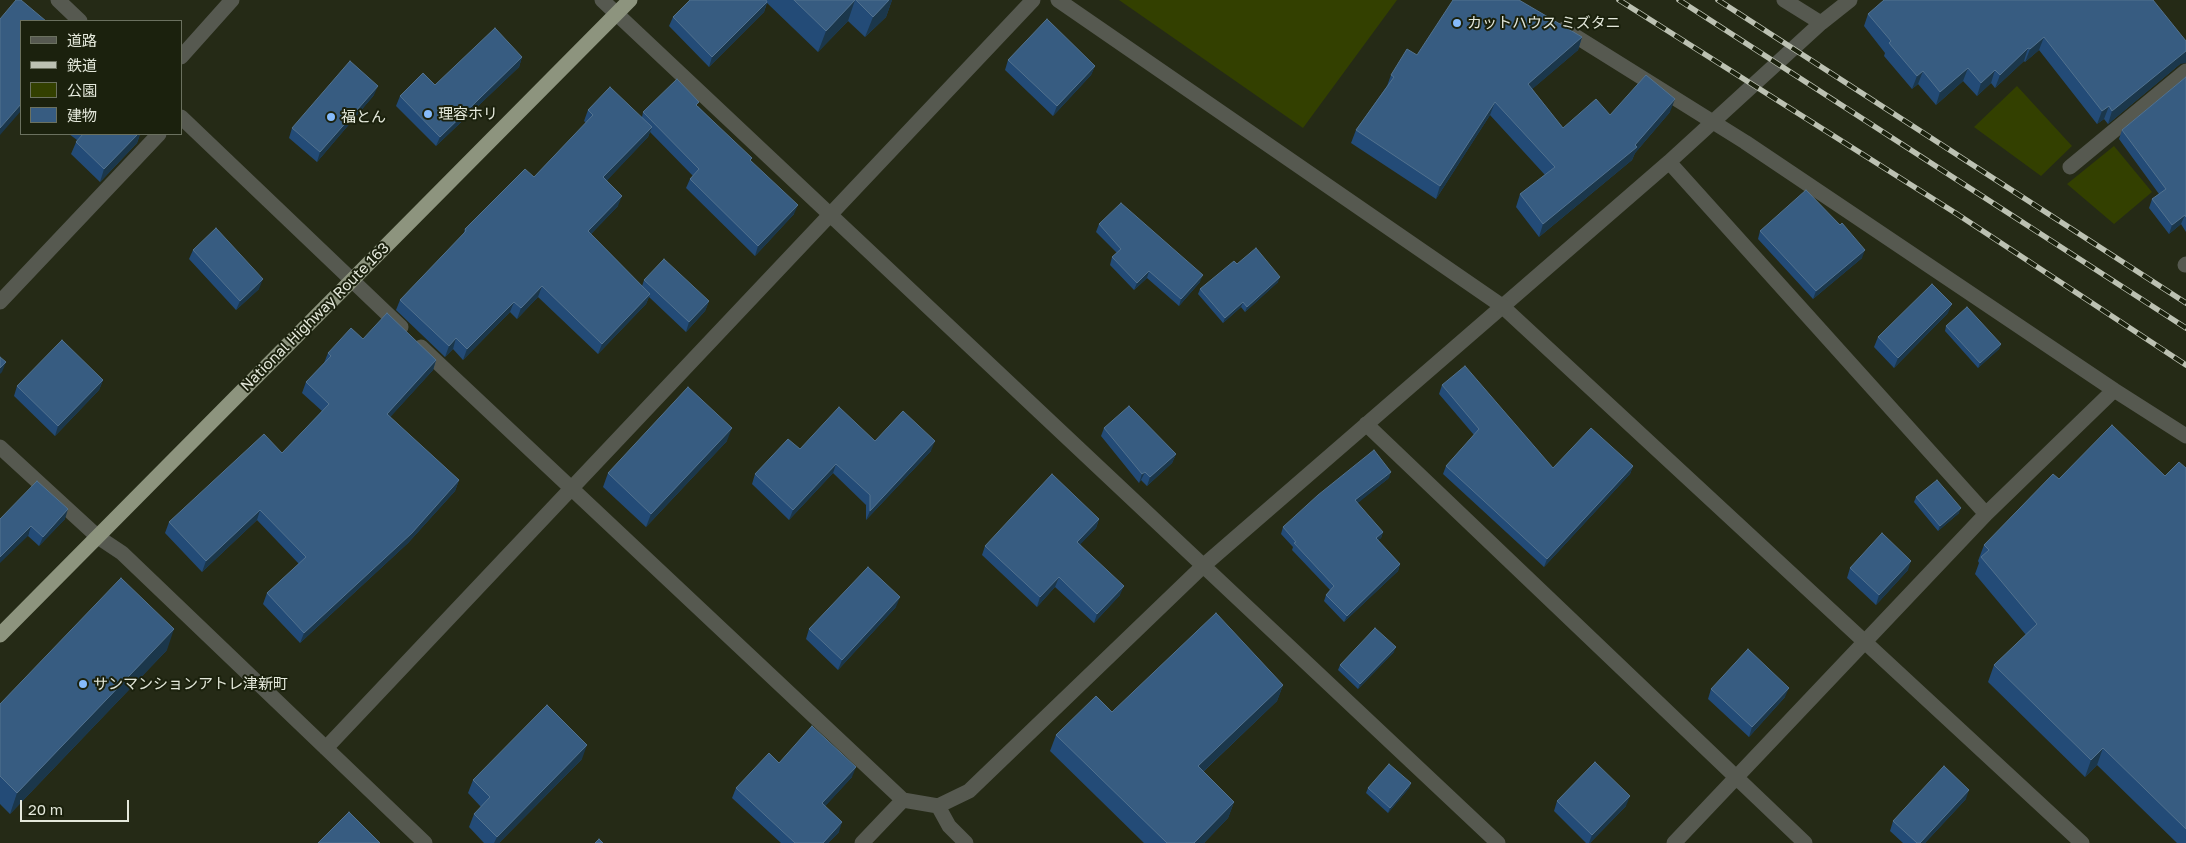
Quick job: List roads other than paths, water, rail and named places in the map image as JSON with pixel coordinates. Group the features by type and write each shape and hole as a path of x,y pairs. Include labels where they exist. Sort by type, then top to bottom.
{"highway":[{"name":"National Highway Route 163","path":"0,635 630,0"}],"street":[{"path":"58,0 79,20"},
{"path":"182,56 232,0"},
{"path":"602,0 1498,843"},
{"path":"326,748 1033,0"},
{"path":"1058,0 1502,306 2082,843"},
{"path":"1784,0 1821,24"},
{"path":"182,118 571,489 903,800 938,806 969,791 1204,566 1669,162 1850,0"},
{"path":"1552,21 1745,142 2114,390 2186,436"},
{"path":"2070,167 2186,72"},
{"path":"0,302 158,135"},
{"path":"1669,162 1986,514"},
{"path":"1674,843 1986,514 2114,390"},
{"path":"1366,424 1805,843"},
{"path":"0,447 98,537 122,552 425,843"},
{"path":"862,843 903,800"},
{"path":"938,806 949,826 966,843"}],"railway":[{"path":"1619,0 1957,214 2186,365"},
{"path":"1679,0 2186,328"},
{"path":"1718,0 2186,303"}],"place":[{"name":"カットハウス ミズタニ","path":"1457,23"},
{"name":"理容ホリ","path":"428,114"},
{"name":"福とん","path":"331,117"},
{"name":"サンマンションアトレ津新町","path":"83,684"}]}
